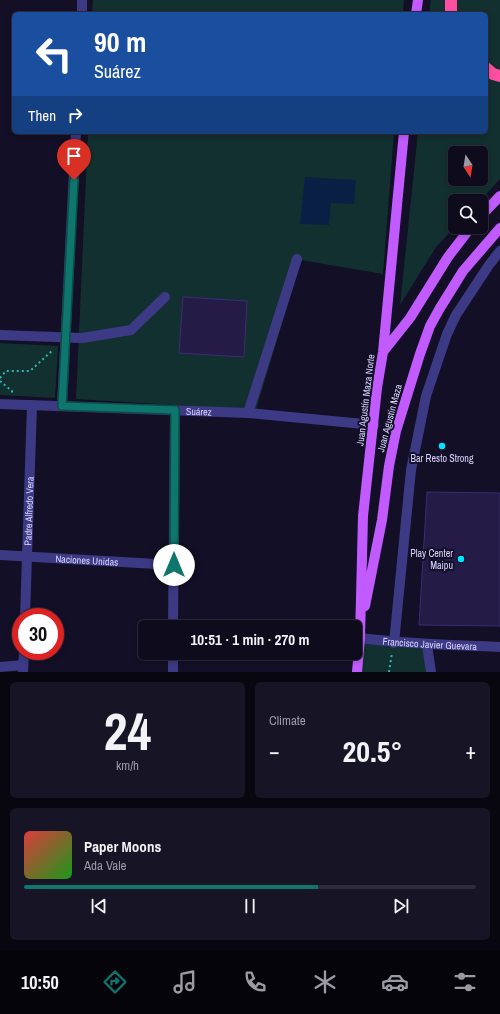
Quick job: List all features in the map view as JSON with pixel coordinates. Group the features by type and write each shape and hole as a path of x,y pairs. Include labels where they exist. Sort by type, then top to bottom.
{"highway":[{"path":"451,0 451,12"},
{"path":"488,70 493,74 500,76"}],"main road":[{"path":"416,12 418,0"},
{"name":"Juan Agustín Maza Norte","path":"360,620 363,516 383,352 404,134"},
{"path":"488,209 500,196"},
{"name":"Juan Agustín Maza","path":"362,627 382,520 390,459 396,431 420,354 430,326 463,271 500,228"},
{"path":"383,352 410,318 448,257 466,234"},
{"name":"Juan Agustín Maza Norte","path":"357,672 358,660"}],"street":[{"path":"82,0 82,12"},
{"path":"62,406 76,134"},
{"path":"394,642 411,470 426,396 447,334 456,315 489,264 500,251"},
{"path":"248,413 297,259"},
{"path":"0,335 82,338 131,330 165,297"},
{"name":"Suárez","path":"0,404 248,413 374,425"},
{"name":"Padre Alfredo Vera","path":"25,608 32,405"},
{"path":"174,620 175,410"},
{"name":"Naciones Unidas","path":"0,554 174,565"},
{"name":"Francisco Javier Guevara","path":"362,638 428,645 500,646"},
{"path":"428,645 431,672"},
{"path":"173,660 173,672"},
{"path":"0,667 23,668"}],"path":[{"path":"0,378 6,371 30,371 66,338"},
{"path":"0,382 12,391 11,404"},
{"path":"389,672 394,642"}],"green space":[{"path":"93,0 404,0 403,12 92,12"},
{"path":"431,0 500,0 500,179 486,194 448,194 448,234 436,247 400,305 418,134 488,134 488,12 429,12"},
{"path":"88,134 394,134 383,274 301,260 256,410 76,399"},
{"path":"0,343 58,346 55,398 0,395"},
{"path":"362,638 427,645 431,672 357,672 358,660 362,660"}],"water":[{"path":"305,177 356,180 354,204 331,203 329,225 300,224"}],"building":[{"path":"183,297 247,301 244,357 179,353"},
{"name":"Play Center Maipu","path":"427,492 500,493 500,626 419,625"}],"place":[{"name":"Bar Resto Strong","path":"442,446"},
{"name":"Play Center Maipu","path":"461,559"}],"route":[{"path":"74,180 62,406 175,410 174,565"}]}
